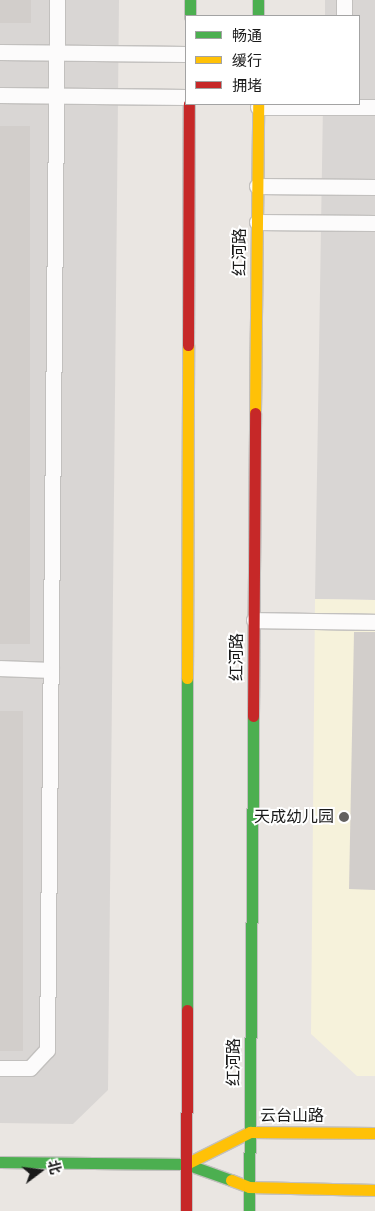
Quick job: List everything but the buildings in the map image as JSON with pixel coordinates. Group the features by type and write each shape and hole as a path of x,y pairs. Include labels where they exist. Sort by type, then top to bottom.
{"street":[{"path":"190,0 190,15"},
{"path":"258,0 258,15"},
{"path":"186,1211 189,105"},
{"name":"红河路","path":"249,1211 258,105"},
{"name":"云台山路","path":"186,1164 250,1132 375,1132"},
{"name":"云台山路","path":"0,1162 186,1164 249,1187 375,1190"}],"lane":[{"path":"0,1068 30,1068 47,1050 57,0"},
{"path":"344,0 344,15"},
{"path":"0,52 185,54"},
{"path":"0,95 185,97"},
{"path":"258,105 375,107"},
{"path":"257,186 375,187"},
{"path":"257,222 375,224"},
{"path":"254,620 375,622"},
{"path":"0,668 51,670"}],"shaded area":[{"path":"0,0 119,0 108,1090 73,1124 0,1123"},
{"path":"325,0 375,0 375,600 315,599 323,105 360,105 360,15 325,15"},
{"name":"天成幼儿园","path":"315,599 375,600 375,1076 357,1076 311,1034"}],"traffic: fast":[{"path":"190,0 190,15"},
{"path":"258,0 258,15"},
{"path":"187,678 187,1010"},
{"path":"249,1211 253,716"},
{"path":"0,1162 186,1164 231,1180"}],"traffic: slow":[{"path":"255,413 258,105"},
{"path":"187,678 188,345"},
{"path":"186,1164 250,1132 375,1133"},
{"path":"231,1180 249,1187 375,1190"}],"traffic: jam":[{"path":"188,345 189,105"},
{"path":"253,716 255,413"},
{"path":"186,1211 187,1010"}],"place":[{"name":"天成幼儿园","path":"344,817"}]}
